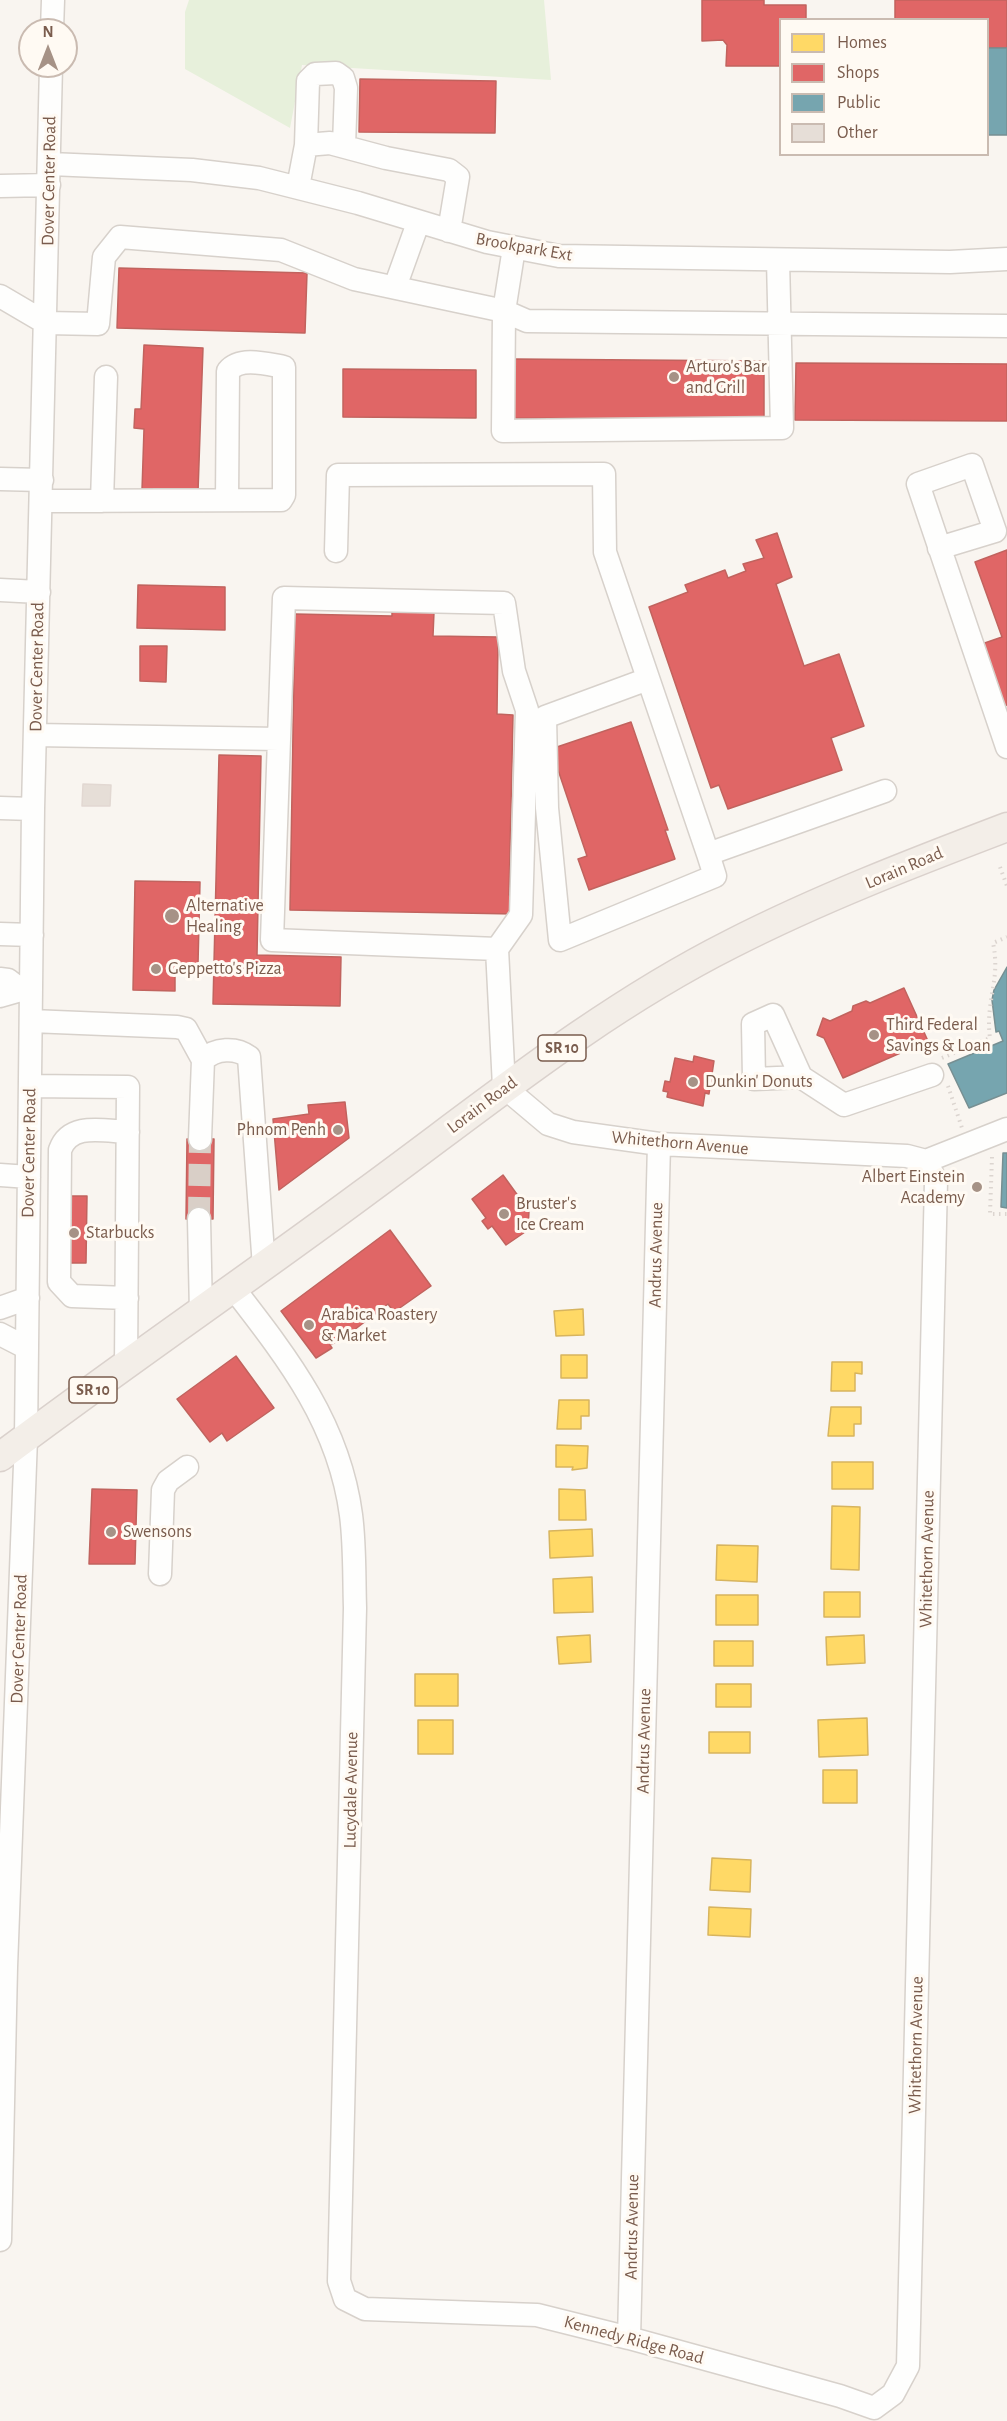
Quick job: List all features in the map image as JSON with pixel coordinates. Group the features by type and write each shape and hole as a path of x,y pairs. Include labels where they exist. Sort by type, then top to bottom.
{"main road":[{"name":"Lorain Road","path":"0,1458 264,1268 504,1087 599,1021 732,943 910,864 1007,827"}],"street":[{"path":"52,18 53,0"},
{"path":"298,187 306,145 308,81 315,74 336,73 343,78 346,88 344,146"},
{"name":"Dover Center Road","path":"0,2240 6,1967 26,1438 31,1021 18,992 32,935 51,78"},
{"path":"306,145 321,143 344,146 386,158 449,170 458,177 449,231"},
{"name":"Brookpark Ext","path":"0,186 49,175 192,170 259,178 514,248 581,257 950,262 1007,259"},
{"path":"395,287 418,222"},
{"path":"0,296 46,322 98,324 104,257 120,237 281,250 354,279 504,311 527,321 1007,326"},
{"path":"514,248 504,311 503,431 782,428 778,260"},
{"path":"0,479 41,491 102,501 281,500 284,495 284,367 242,363 232,366 228,371 226,500"},
{"path":"102,501 106,377"},
{"path":"336,551 338,475 604,474 605,552 715,876 560,940 547,808 545,717 648,679"},
{"path":"939,548 1007,747"},
{"path":"0,590 39,592"},
{"path":"497,949 272,940 284,598 504,603 514,671 527,710 521,915 497,949 504,1087"},
{"path":"35,735 279,739"},
{"path":"708,854 885,791"},
{"path":"0,808 33,809"},
{"path":"0,934 32,935"},
{"path":"0,979 8,980 18,992"},
{"path":"31,1021 186,1029 203,1060 200,1139"},
{"path":"203,1060 209,1054 226,1050 236,1050 249,1057 264,1268"},
{"path":"801,1077 844,1105 940,1075"},
{"path":"30,1086 128,1087 126,1366"},
{"name":"Whitethorn Avenue","path":"504,1087 548,1124 573,1132 659,1144 907,1156 926,1161 936,1181 908,2366 893,2394"},
{"path":"926,1161 1007,1129"},
{"path":"127,1298 72,1296 59,1282 60,1150 63,1141 68,1135 81,1130 128,1132"},
{"name":"Andrus Avenue","path":"629,2338 659,1144"},
{"path":"0,1175 29,1177"},
{"path":"199,1219 201,1313"},
{"name":"Lucydale Avenue","path":"234,1289 288,1359 318,1407 337,1453 351,1515 355,1608 339,2281 345,2299 365,2308"},
{"path":"0,1291 28,1295"},
{"path":"0,1308 28,1295"},
{"path":"0,1334 27,1348"},
{"path":"160,1574 163,1490 168,1481 187,1467"},
{"name":"Kennedy Ridge Road","path":"365,2308 537,2315 629,2338 874,2408 893,2394"}],"path":[{"path":"1000,867 1007,886"},
{"path":"963,1133 940,1075 939,1059 990,1038 988,1006 997,963 993,943 1007,937"},
{"path":"993,1148 990,1214 1007,1215"}],"green space":[{"path":"189,0 544,0 551,80 302,65 290,128 185,69 185,12"}],"building: Homes":[{"path":"583,1309 584,1335 556,1336 554,1311"},
{"path":"561,1355 587,1355 587,1378 561,1378"},
{"path":"832,1362 862,1362 862,1374 855,1373 855,1391 831,1391"},
{"path":"559,1400 589,1400 589,1416 581,1416 581,1429 557,1429"},
{"path":"831,1407 861,1407 861,1424 854,1424 854,1436 828,1436"},
{"path":"556,1445 588,1446 587,1468 572,1470 573,1467 556,1467"},
{"path":"832,1462 873,1462 873,1489 832,1489"},
{"path":"559,1489 585,1490 586,1520 559,1520"},
{"path":"832,1506 860,1507 859,1570 831,1569"},
{"path":"592,1529 593,1556 550,1558 549,1531"},
{"path":"717,1545 758,1546 757,1582 716,1580"},
{"path":"592,1577 593,1612 554,1613 553,1579"},
{"path":"824,1592 860,1592 860,1617 824,1617"},
{"path":"716,1595 758,1595 758,1625 716,1625"},
{"path":"590,1635 591,1662 559,1664 557,1637"},
{"path":"864,1635 865,1663 827,1665 826,1637"},
{"path":"714,1641 753,1641 753,1666 714,1666"},
{"path":"415,1674 458,1674 458,1706 415,1706"},
{"path":"716,1684 751,1684 751,1707 716,1707"},
{"path":"867,1718 868,1755 819,1757 818,1720"},
{"path":"418,1720 453,1720 453,1754 418,1754"},
{"path":"709,1732 750,1732 750,1753 709,1753"},
{"path":"823,1770 857,1770 857,1803 823,1803"},
{"path":"712,1858 751,1860 750,1892 710,1890"},
{"path":"709,1907 751,1909 750,1937 708,1935"}],"building: Shops":[{"path":"702,0 764,0 764,5 806,5 806,18 779,18 779,66 726,66 727,45 723,40 702,41"},
{"path":"895,0 1007,0 1007,48 989,48 989,18 895,18"},
{"path":"360,79 496,81 495,133 359,132"},
{"path":"119,268 307,273 305,333 117,328"},
{"path":"144,345 203,348 198,492 142,490 144,429 134,428 135,409 141,409"},
{"path":"515,359 764,361 764,420 514,418"},
{"path":"796,363 1007,364 1007,421 795,420"},
{"path":"343,369 476,370 476,418 343,417"},
{"path":"777,533 792,577 776,584 804,666 839,654 864,726 831,738 842,770 728,809 719,785 711,788 649,607 688,592 685,585 725,570 728,578 746,571 743,564 764,558 756,540"},
{"path":"1007,550 1007,705 1000,708 976,646 1002,637 975,562"},
{"path":"138,585 225,587 225,630 137,628"},
{"path":"392,611 434,612 433,636 498,637 497,714 513,715 509,895 515,895 515,914 290,910 295,614 392,616"},
{"path":"140,646 167,646 166,682 140,681"},
{"path":"631,722 668,830 665,830 675,859 589,890 578,859 587,856 551,749"},
{"path":"219,755 261,756 257,955 341,957 340,1006 213,1004"},
{"path":"135,881 200,882 198,964 186,966 186,973 175,972 175,991 133,990"},
{"path":"904,988 928,1041 843,1078 824,1038 817,1035 823,1018 830,1021 852,1011 853,1006 866,1001 870,1003"},
{"path":"694,1056 714,1061 709,1094 705,1093 703,1106 667,1097 668,1092 663,1091 665,1081 670,1082 675,1058 693,1062"},
{"path":"345,1102 349,1138 279,1190 273,1119 309,1114 308,1105"},
{"path":"187,1139 214,1139 213,1219 186,1219"},
{"path":"503,1175 529,1211 528,1230 506,1245 492,1226 488,1229 482,1221 486,1218 472,1199"},
{"path":"63,1196 87,1196 86,1263 62,1263"},
{"path":"390,1230 431,1286 394,1312 388,1304 345,1337 330,1345 332,1348 316,1358 281,1311"},
{"path":"236,1356 274,1408 227,1441 222,1433 210,1442 177,1399"},
{"path":"92,1489 137,1490 135,1564 89,1564"}],"building: Public":[{"path":"989,48 1007,48 1007,135 989,135"},
{"path":"1007,967 1007,1093 969,1108 948,1064 1003,1041 999,1031 996,1032 992,1000 994,990"},
{"path":"1003,1153 1007,1153 1007,1208 1001,1207"}],"building: Other":[{"path":"83,784 111,785 110,806 82,806"}],"tunnel":[{"path":"199,1219 200,1139"}],"place":[{"name":"Arturo's Bar and Grill","path":"674,377"},
{"name":"Alternative Healing","path":"172,916"},
{"name":"Geppetto's Pizza","path":"156,969"},
{"name":"Third Federal Savings & Loan","path":"874,1035"},
{"name":"Dunkin' Donuts","path":"693,1082"},
{"name":"Phnom Penh","path":"338,1130"},
{"name":"Albert Einstein Academy","path":"977,1187"},
{"name":"Bruster's Ice Cream","path":"504,1214"},
{"name":"Starbucks","path":"74,1233"},
{"name":"Arabica Roastery & Market","path":"309,1325"},
{"name":"Swensons","path":"111,1532"}]}
